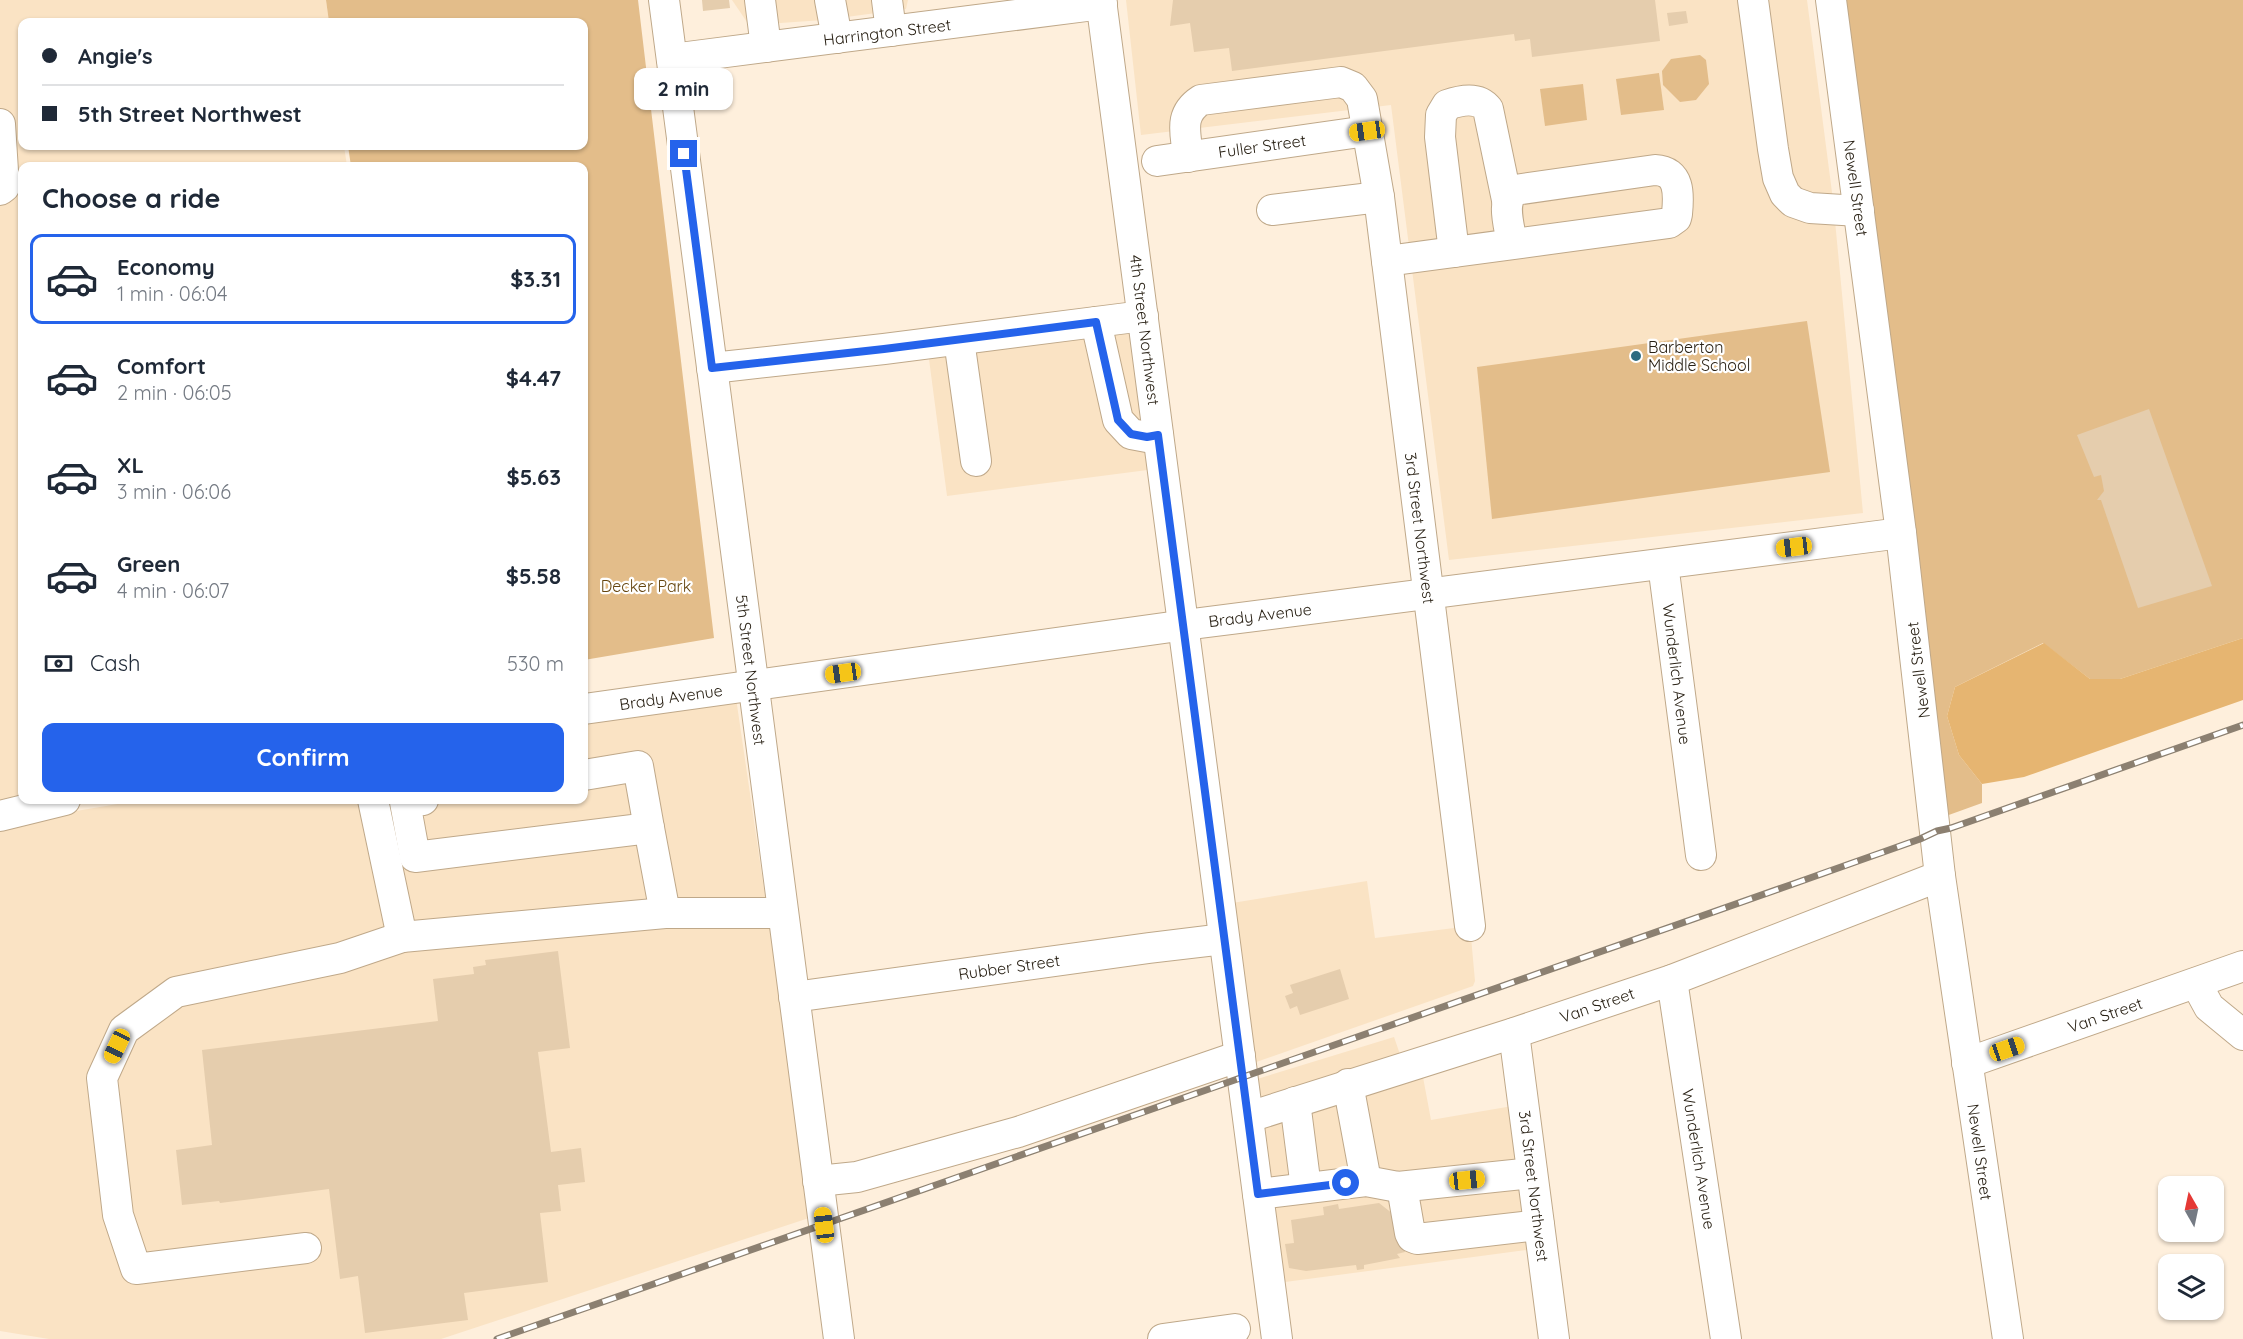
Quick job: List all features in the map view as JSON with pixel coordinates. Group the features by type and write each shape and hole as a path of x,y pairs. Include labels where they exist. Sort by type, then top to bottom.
{"street":[{"name":"5th Street Northwest","path":"664,0 839,1339"},
{"path":"760,0 766,47"},
{"path":"830,0 837,38"},
{"path":"887,0 891,31"},
{"path":"1753,0 1773,149 1778,178 1785,194 1793,202 1810,208 1859,211"},
{"name":"Newell Street","path":"1831,0 1901,532 1940,876 2008,1339"},
{"name":"Harrington Street","path":"672,59 891,31 987,9 1102,2"},
{"name":"4th Street Northwest","path":"1102,2 1277,1339"},
{"name":"3rd Street Northwest","path":"1188,157 1185,117 1191,107 1201,100 1341,82 1353,87 1362,99 1379,197 1470,926"},
{"path":"1454,252 1440,136 1441,115 1447,105 1471,100 1484,103 1488,109 1507,200 1512,244"},
{"path":"0,124 9,189"},
{"name":"Fuller Street","path":"1157,161 1367,131"},
{"path":"1387,261 1669,223 1676,218 1678,208 1675,179 1671,174 1655,170 1524,187 1510,194 1507,200"},
{"path":"1272,210 1379,197"},
{"path":"712,368 1143,316"},
{"path":"1096,322 1118,420 1131,434 1147,437 1158,435"},
{"path":"959,339 976,461"},
{"name":"Brady Avenue","path":"588,708 1428,593 1901,532"},
{"name":"Wunderlich Avenue","path":"1663,564 1701,855"},
{"path":"588,773 638,766 664,913"},
{"path":"0,816 49,804"},
{"path":"374,804 402,937"},
{"path":"405,804 415,857 649,828"},
{"path":"380,831 410,834"},
{"name":"Van Street","path":"1249,1117 1672,980 1940,876"},
{"path":"306,1248 136,1269 118,1215 102,1078 124,1030 176,992 340,958 402,937 664,913 783,913"},
{"name":"Rubber Street","path":"794,997 1224,939"},
{"name":"Van Street","path":"1967,1063 2243,966"},
{"name":"Wunderlich Avenue","path":"1672,980 1726,1339"},
{"path":"2196,982 2209,1007 2243,1035"},
{"name":"3rd Street Northwest","path":"1514,1033 1554,1339"},
{"path":"818,1181 857,1177 1018,1132 1240,1056"},
{"path":"1348,1084 1366,1181"},
{"path":"1295,1102 1306,1188"},
{"path":"1258,1194 1366,1181 1402,1187 1532,1173"},
{"path":"1402,1187 1410,1233 1412,1237 1418,1239 1539,1225"},
{"path":"1163,1339 1235,1329"}],"shaded area":[{"path":"0,0 326,0 328,18 18,18 18,150 345,150 346,162 18,162 18,803 0,816"},
{"path":"732,0 908,0 906,9 824,20 749,25"},
{"name":"Barberton Middle School","path":"1126,0 1807,0 1833,200 1863,513 1449,560 1391,105 1141,135"},
{"path":"1143,316 1163,468 947,496 927,344"},
{"path":"2243,638 2243,700 2024,777 1982,784 1959,755 1947,716 1955,687 2044,643 2090,679 2120,679"},
{"path":"736,698 812,1217 441,1339 49,1339 0,1331 0,824 118,804 588,804 588,723"},
{"path":"1367,881 1375,938 1470,926 1475,981 1473,986 1242,1067 1220,905"},
{"path":"1394,1037 1404,1066 1420,1061 1431,1120 1524,1104 1542,1248 1270,1284 1244,1083"}],"green space":[{"name":"Decker Park","path":"326,0 638,0 714,638 588,659 588,162 350,162 349,150 588,150 588,18 328,18"},
{"path":"1842,0 2243,0 2243,638 2120,679 2090,679 2043,643 1955,687 1947,716 1959,755 1982,784 1982,803 1946,816"},
{"path":"1700,55 1706,60 1709,84 1696,100 1680,102 1663,85 1662,71 1671,59"},
{"path":"1659,73 1664,110 1621,115 1616,79"},
{"path":"1583,84 1587,120 1545,126 1540,89"},
{"path":"1807,321 1830,472 1492,519 1477,367"}],"building":[{"path":"702,0 729,0 730,8 703,11"},
{"path":"1173,0 1655,0 1660,41 1532,57 1530,39 1515,41 1514,34 1232,71 1229,48 1194,52 1190,23 1170,26"},
{"path":"1686,11 1688,23 1669,26 1667,13"},
{"path":"2149,409 2212,586 2138,608 2101,500 2097,500 2104,491 2101,475 2094,477 2077,435"},
{"path":"558,951 570,1048 538,1052 551,1152 581,1148 585,1182 558,1185 561,1211 540,1213 548,1282 464,1293 468,1320 365,1333 358,1276 340,1279 329,1189 220,1203 219,1201 182,1205 176,1150 212,1145 202,1050 438,1021 433,979 474,974 473,967 486,965 485,960"},
{"path":"1340,969 1349,999 1300,1015 1297,1006 1290,1009 1285,996 1293,993 1290,985"},
{"path":"1379,1203 1400,1223 1405,1252 1397,1254 1400,1258 1364,1265 1364,1269 1357,1270 1356,1265 1306,1271 1289,1268 1285,1244 1294,1243 1291,1220 1324,1215 1323,1207 1338,1204 1339,1209"}],"railway":[{"path":"497,1339 2243,725"}],"place":[{"name":"Barberton Middle School","path":"1636,356"}],"route":[{"path":"684,154 712,368 1096,322 1118,420 1131,434 1147,437 1158,435 1258,1194 1346,1183"}]}
